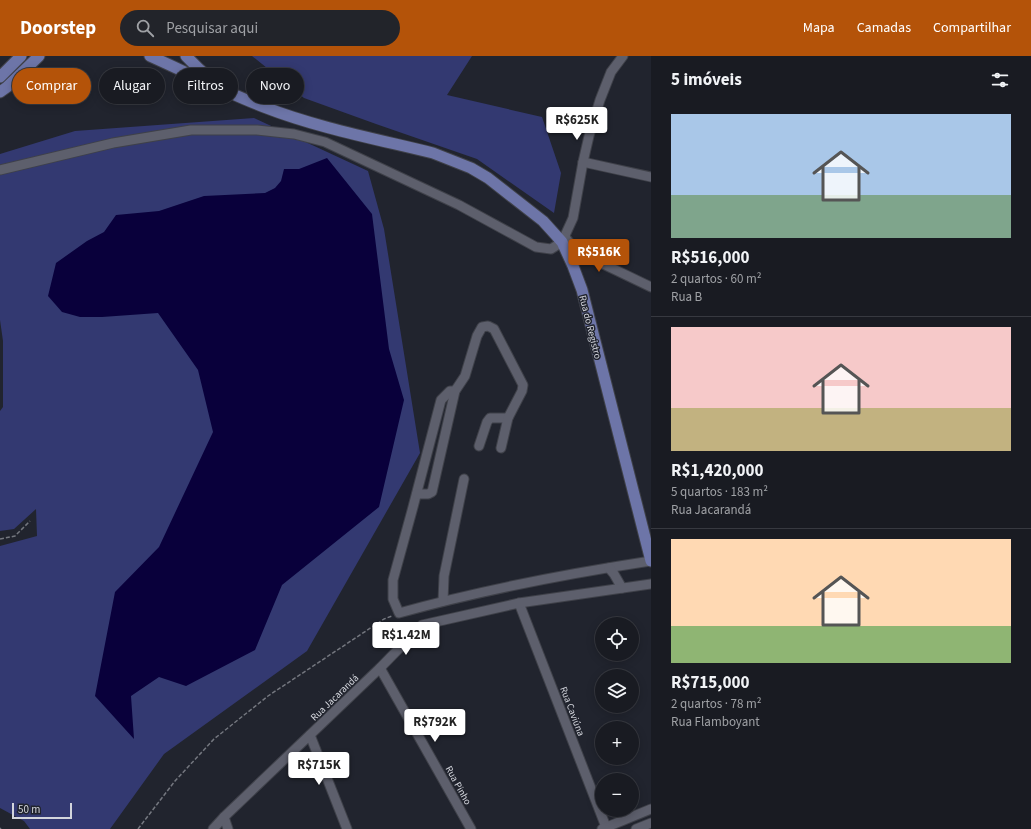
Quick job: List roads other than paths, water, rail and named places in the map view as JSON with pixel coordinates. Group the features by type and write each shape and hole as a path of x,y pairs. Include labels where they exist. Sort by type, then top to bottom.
{"main road":[{"path":"0,77 21,56"},
{"path":"0,92 39,56"},
{"name":"Rua do Registro","path":"150,56 176,68"},
{"path":"186,56 198,68"},
{"name":"Rua do Registro","path":"238,96 264,107 324,126 433,153 471,168 488,178 543,221 563,240 582,290 651,561"}],"street":[{"path":"0,170 113,143 191,130 257,130 294,134 325,142 459,205 536,247 551,249 563,240 573,218 583,162 600,100 611,72 623,56"},
{"path":"583,162 651,177"},
{"path":"563,240 576,250 651,287"},
{"path":"417,494 428,494 432,492 455,391 465,376 477,336 482,327 488,326 494,329 523,385 522,391 508,418 501,448"},
{"path":"455,391 450,391 440,400 417,494 392,580 393,599 399,613 443,601 535,581 651,561"},
{"path":"479,446 487,422 490,418 508,418"},
{"path":"443,601 444,576 464,479"},
{"path":"609,568 622,588"},
{"name":"Rua Jacarandá","path":"213,829 380,668 422,625 519,603 651,584"},
{"name":"Rua Caviúna","path":"519,603 604,828"},
{"name":"Rua Pinho","path":"380,668 471,829"},
{"path":"310,735 347,829"},
{"path":"604,828 651,810"},
{"path":"224,817 228,829"},
{"path":"636,829 651,823"}]}
